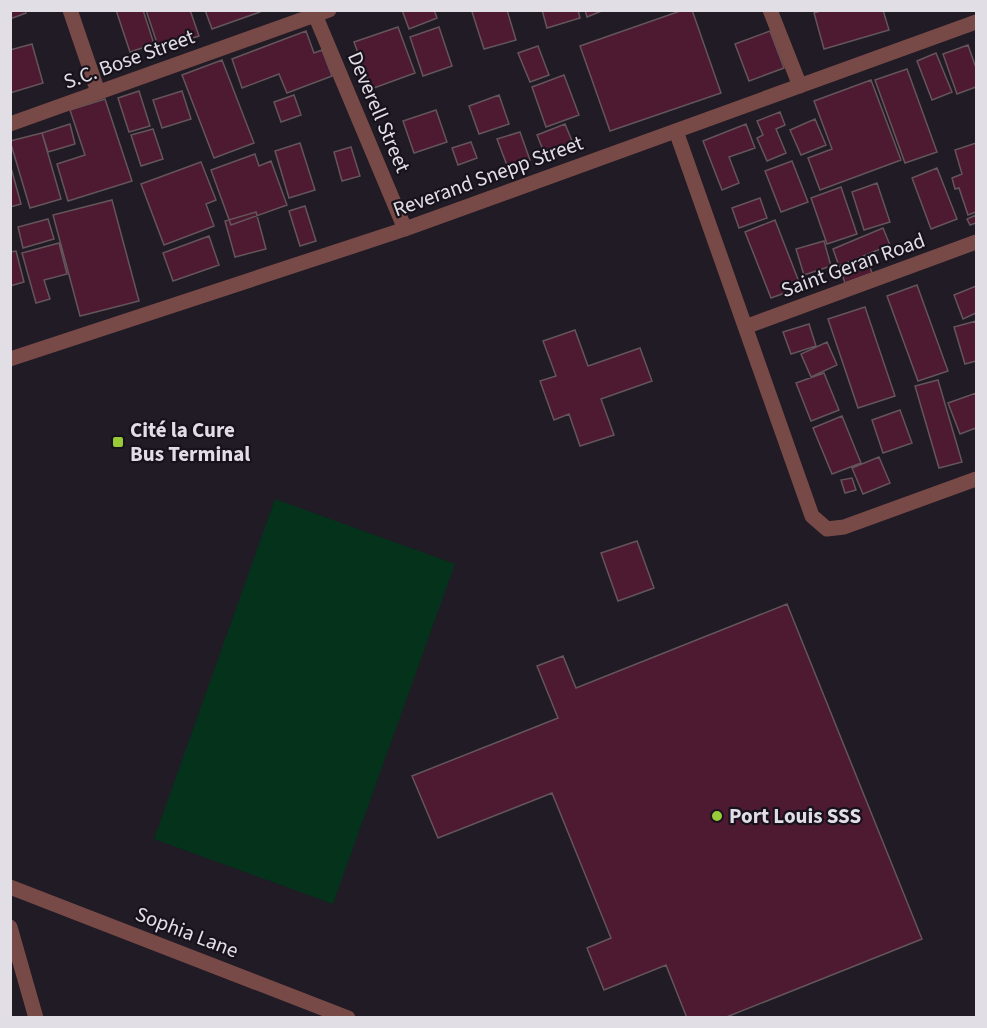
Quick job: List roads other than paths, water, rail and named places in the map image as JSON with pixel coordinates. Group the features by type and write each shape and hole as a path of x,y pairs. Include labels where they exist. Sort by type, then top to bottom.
{"street":[{"path":"70,10 98,92"},
{"path":"770,10 800,86"},
{"name":"S.C. Bose Street","path":"10,124 319,12"},
{"name":"Deverell Street","path":"319,12 405,229"},
{"name":"Reverand Snepp Street","path":"10,359 405,229 976,22"},
{"path":"676,131 812,516 827,529 844,527 976,478"},
{"name":"Saint Geran Road","path":"745,327 976,242"},
{"name":"Sophia Lane","path":"10,887 348,1017"},
{"path":"10,927 36,1017"}],"place":[{"name":"Cité la Cure Bus Terminal","path":"118,442"},
{"name":"Port Louis SSS","path":"717,816"}]}
